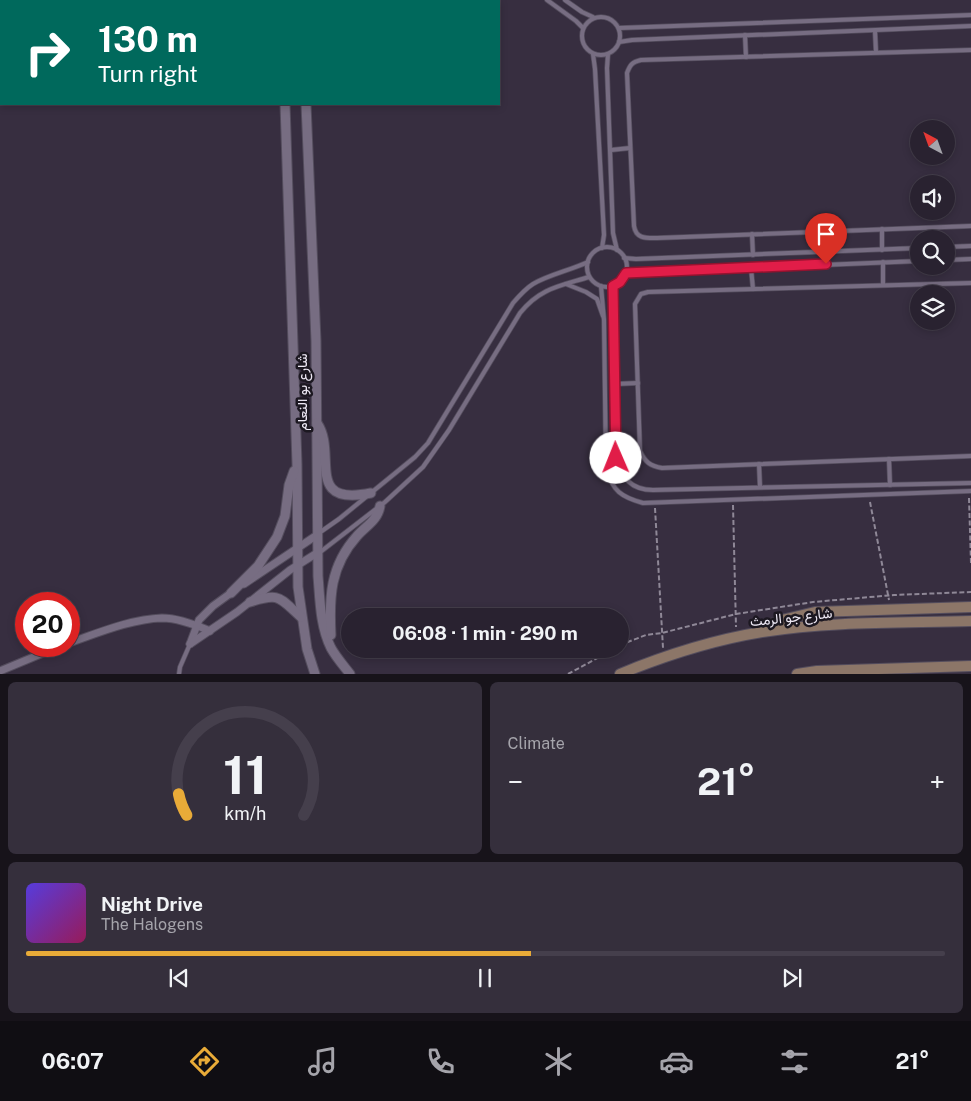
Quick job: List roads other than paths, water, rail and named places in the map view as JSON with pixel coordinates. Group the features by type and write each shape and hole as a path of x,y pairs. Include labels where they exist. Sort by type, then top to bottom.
{"main road":[{"path":"736,637 786,619 815,612 971,607"},
{"name":"شارع جو الرمث","path":"620,674 664,656 736,637 800,628 971,621"},
{"path":"797,674 817,671 971,666"}],"street":[{"name":"شارع بو النعام","path":"285,105 297,464 297,565 307,650 315,674"},
{"name":"شارع بو النعام","path":"306,105 316,341 317,534 321,611 331,648 350,674"},
{"path":"316,421 322,433 327,477 332,488 347,496 371,493"},
{"path":"231,593 258,566 277,537 285,516 289,485 297,464"},
{"path":"331,648 330,600 333,581 343,556 358,535 372,522 380,510 380,506"},
{"path":"190,644 199,620 213,606 317,534"},
{"path":"190,644 250,602 297,565 318,553"},
{"path":"250,602 265,597 275,597 281,599 302,617"},
{"path":"80,639 146,620 163,618 196,625 210,631"},
{"path":"0,671 34,657"}],"lane":[{"path":"547,0 583,28"},
{"path":"566,0 593,18 613,20 619,28 619,42 616,48 608,54 593,54 582,43 581,33 583,28 593,18"},
{"path":"619,28 971,15"},
{"path":"619,42 745,34 875,31 971,26"},
{"path":"875,31 876,52"},
{"path":"745,34 746,57"},
{"path":"971,50 641,60 633,62 627,73 634,226 637,234 645,238 971,226"},
{"path":"593,54 596,69 603,215 602,248"},
{"path":"608,54 614,233 617,250"},
{"path":"611,150 630,148"},
{"path":"882,229 882,250"},
{"path":"752,234 753,255"},
{"path":"955,247 971,246"},
{"path":"608,247 617,250 624,258 627,268 626,273 620,282 613,286 596,284 587,272 588,262 593,253 608,247"},
{"path":"624,258 910,248"},
{"path":"955,260 971,259"},
{"path":"626,273 910,260"},
{"path":"317,534 339,519 415,457 428,443 513,303 523,292 534,284 588,262"},
{"path":"883,262 883,285"},
{"path":"751,268 753,289"},
{"path":"318,553 380,506 423,467 449,430 529,300 542,292 589,277"},
{"path":"971,283 648,292 641,294 635,304 640,451 648,464 662,468 971,456"},
{"path":"566,284 586,292 597,299 604,320"},
{"path":"601,286 604,320 606,469 616,491 630,500 654,503 970,491"},
{"path":"613,286 616,458 620,471 626,481 634,487 644,490 971,483"},
{"path":"615,384 638,383"},
{"path":"889,459 890,485"},
{"path":"759,464 760,487"},
{"path":"180,674 180,667 190,644"}]}
